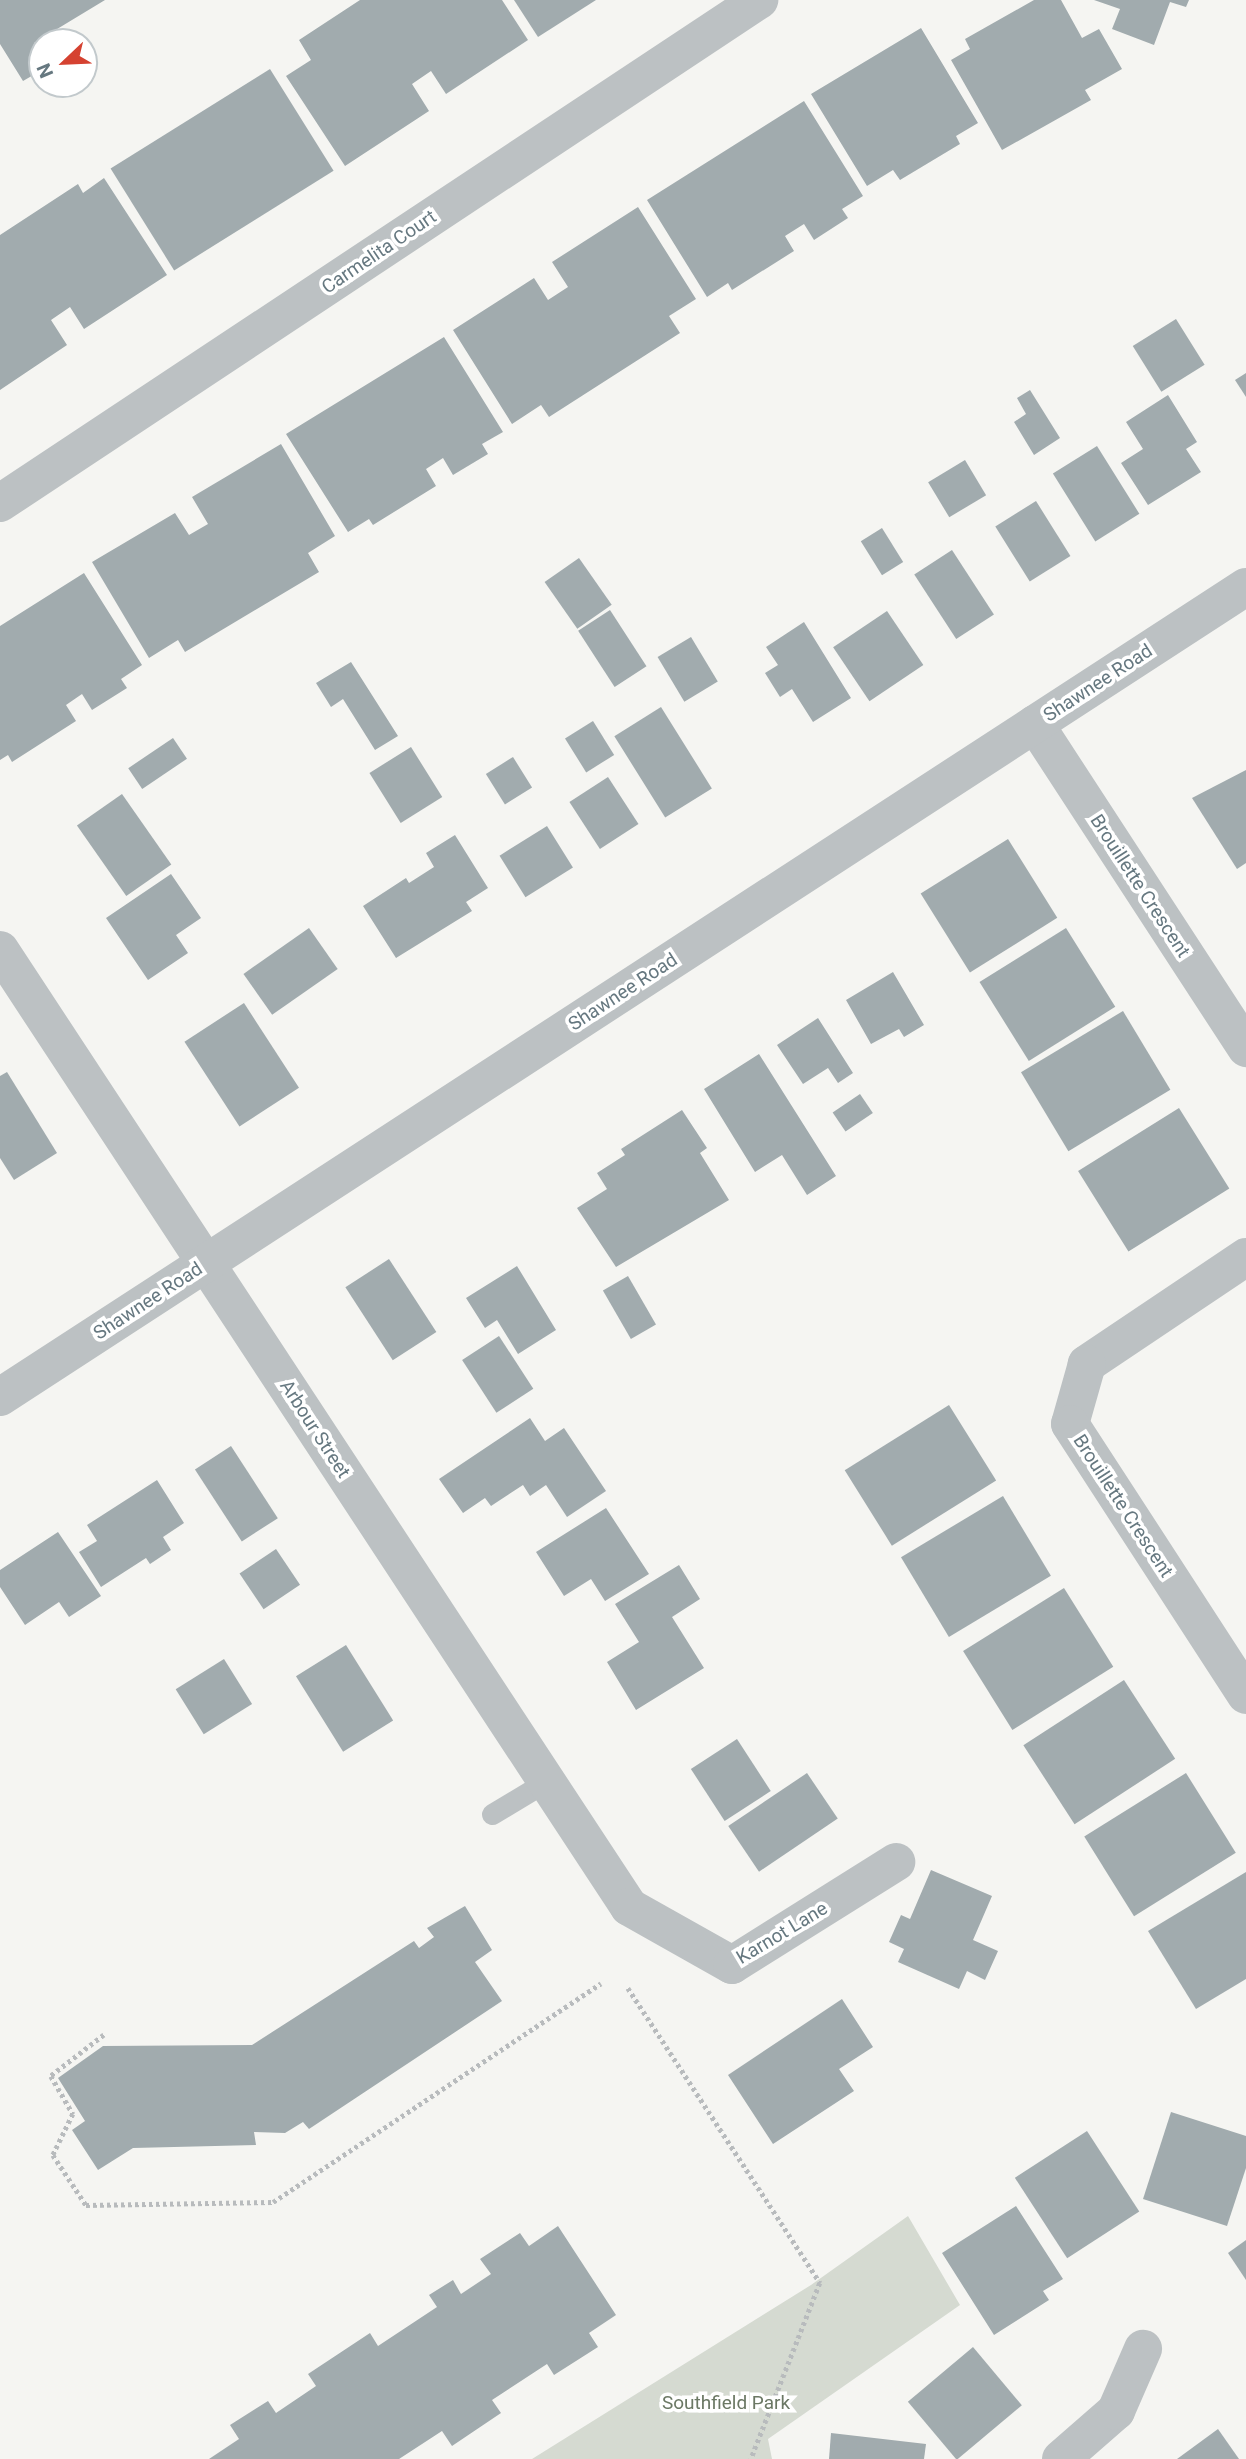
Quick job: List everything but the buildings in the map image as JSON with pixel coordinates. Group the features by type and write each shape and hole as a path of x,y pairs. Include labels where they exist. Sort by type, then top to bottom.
{"street":[{"name":"Carmelita Court","path":"0,503 758,0"},
{"name":"Shawnee Road","path":"0,1397 1246,587"},
{"name":"Brouillette Crescent","path":"1035,724 1246,1048"},
{"name":"Arbour Street","path":"0,950 629,1907"},
{"name":"Brouillette Crescent","path":"1246,1257 1087,1364 1070,1424 1246,1695"},
{"name":"Karnot Lane","path":"629,1907 732,1965 896,1862"},
{"path":"1061,2459 1115,2411 1143,2349"}],"lane":[{"path":"492,1814 547,1781"}],"path":[{"path":"104,2035 51,2076 73,2114 53,2155 86,2205 273,2202 601,1983"},
{"path":"628,1988 820,2283 751,2459"}],"green space":[{"name":"Southfield Park","path":"908,2216 960,2305 768,2439 772,2459 532,2459 811,2285"}]}
